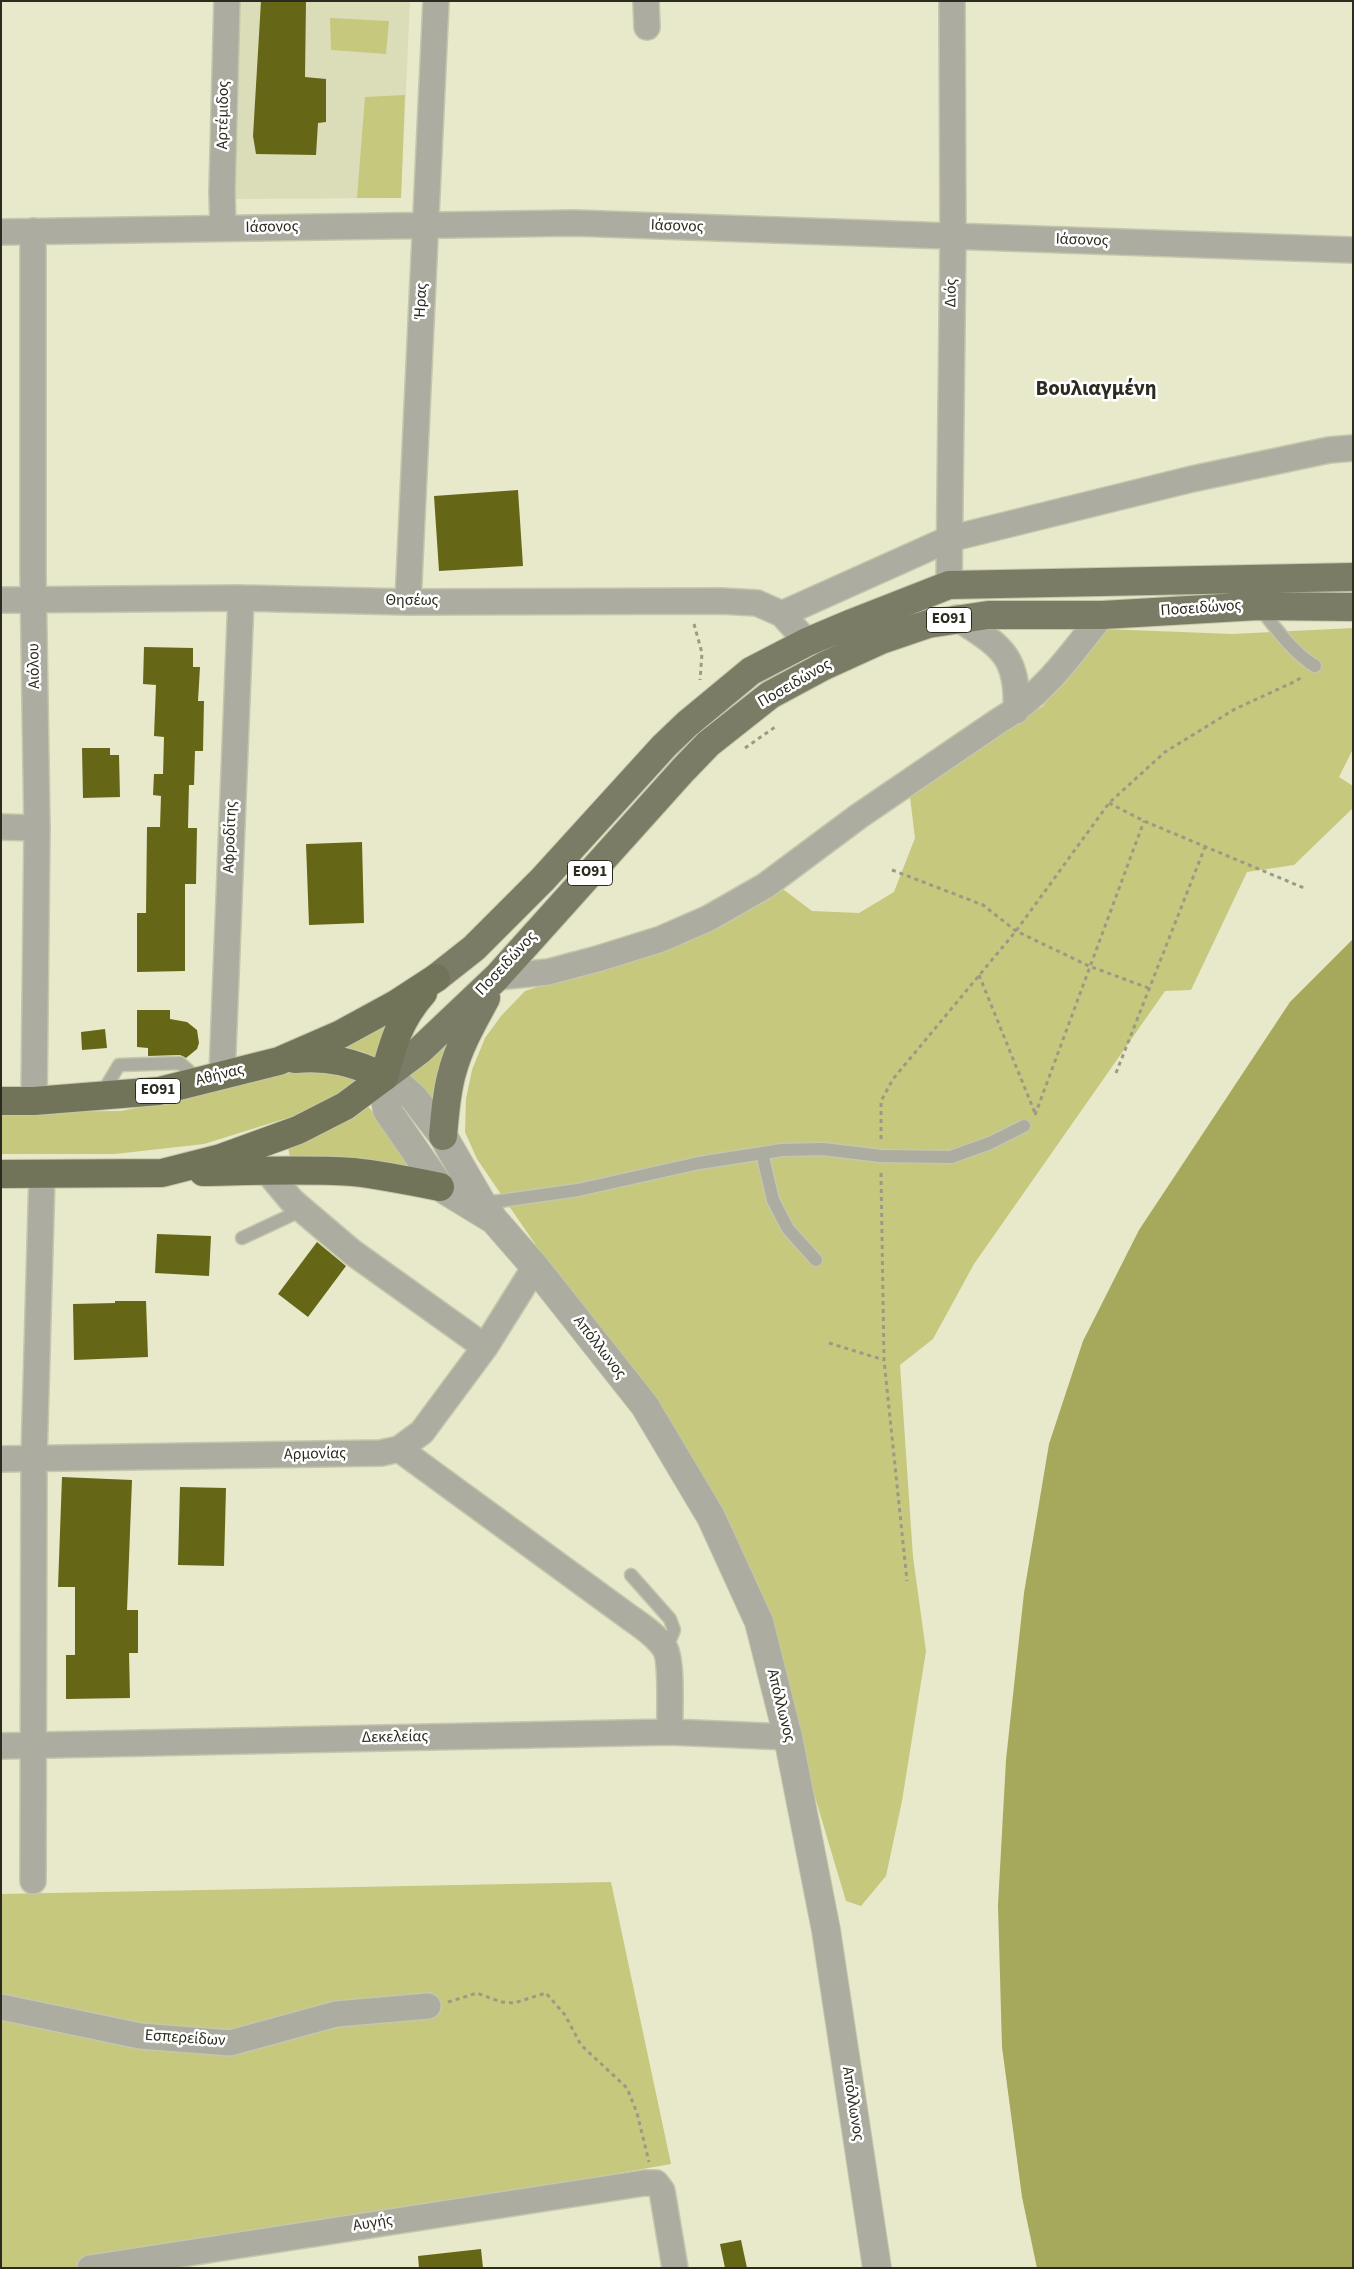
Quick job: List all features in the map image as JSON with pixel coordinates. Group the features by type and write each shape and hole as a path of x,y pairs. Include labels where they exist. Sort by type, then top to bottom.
{"highway":[{"name":"Ποσειδώνος","path":"396,1004 436,978"},
{"path":"278,1061 313,1058 341,1060 384,1077 396,1032 405,1016 436,978"},
{"name":"Αθήνας","path":"1,1101 34,1101 159,1091 278,1061 342,1034 396,1004"},
{"name":"ΕΟ91","path":"1,1174 162,1173 221,1158 298,1130 345,1106 384,1077"},
{"path":"162,1173 267,1170 353,1172 397,1178 440,1187"}],"main road":[{"name":"Ποσειδώνος","path":"436,978 474,948 543,879 664,746 687,724 751,671 807,642 949,585 1353,577"},
{"name":"Ποσειδώνος","path":"384,1077 432,1040 497,977 708,744 762,701 824,666 881,640 928,624 957,618 988,615 1102,615 1258,606 1352,608"},
{"path":"443,1136 452,1071 463,1041 497,977"}],"street":[{"name":"Αρτέμιδος","path":"223,228 222,192 227,1"},
{"name":"Ήρας","path":"408,602 436,1"},
{"path":"646,1 647,27"},
{"name":"Διός","path":"949,585 953,236 952,1"},
{"name":"Ιάσονος","path":"1,232 574,223 1353,250"},
{"name":"Αιόλου","path":"33,232 37,828 34,1101"},
{"path":"782,614 949,539 1210,475 1329,450 1353,448"},
{"name":"Θησέως","path":"1,600 241,598 408,602 687,600 757,603 782,614 807,642"},
{"name":"Αφροδίτης","path":"211,1078 241,598"},
{"path":"497,977 548,972 661,939 710,918 765,886 860,816 1016,711 1059,671 1102,615"},
{"path":"957,618 990,640 1006,655 1013,669 1018,690 1016,711"},
{"path":"1,827 37,828"},
{"path":"384,1077 397,1083 414,1098 443,1136 487,1210 440,1187 387,1110 384,1077"},
{"path":"267,1170 292,1201 352,1252 485,1347"},
{"path":"33,1880 34,1459 42,1175"},
{"name":"Απόλλωνος","path":"487,1210 535,1267 645,1406 711,1517 759,1622 788,1737 826,1930 877,2268"},
{"name":"Αρμονίας","path":"1,1459 373,1454 398,1449 422,1432 485,1347 535,1267"},
{"path":"398,1449 649,1631 666,1649 669,1661 670,1732"},
{"name":"Δεκελείας","path":"1,1746 670,1732 788,1737"},
{"name":"Εσπερείδων","path":"1,2007 140,2036 230,2043 336,2014 428,2006"},
{"name":"Αυγής","path":"90,2268 644,2182 656,2183"},
{"path":"656,2183 662,2191 675,2268"}],"lane":[{"path":"1258,606 1284,639 1305,660 1315,666"},
{"path":"487,1210 493,1202 578,1190 699,1162 782,1150 823,1149 881,1156 951,1157 990,1143 1024,1126"},
{"path":"762,1153 773,1200 788,1229 816,1260"},
{"path":"242,1238 302,1210"},
{"path":"631,1575 670,1618 674,1630 666,1649"}],"path":[{"path":"687,600 702,653 700,680"},
{"path":"907,1581 884,1360 881,1101 893,1079 1016,931 1109,803 1165,752 1235,709 1296,681 1315,666"},
{"path":"750,745 775,727"},
{"path":"1109,803 1144,821 1304,888"},
{"path":"1024,1126 1036,1114 1144,821"},
{"path":"1116,1073 1151,989 1205,847"},
{"path":"892,870 983,906 1016,931 1089,966 1151,989"},
{"path":"979,975 1036,1114"},
{"path":"829,1343 884,1360"},
{"path":"428,2006 455,2001 477,1993 501,2002 514,2003 546,1993 565,2015 581,2045 627,2088 656,2183"}],"shaded area":[{"path":"236,1 410,1 401,198 232,199"},
{"path":"330,18 389,21 386,54 331,50"},
{"path":"405,95 401,198 357,198 365,97"},
{"path":"1353,628 1353,749 1339,777 1353,786 1353,808 1294,865 1247,872 1191,990 1165,991 974,1264 933,1339 900,1365 913,1557 926,1651 902,1801 886,1876 861,1906 846,1901 815,1797 772,1627 703,1490 477,1159 465,1132 466,1099 472,1070 485,1038 501,1016 525,991 638,954 780,887 812,911 859,913 894,892 915,838 910,797 996,726 1042,707 1105,629 1232,634"},
{"path":"1353,939 1353,2268 1037,2268 1022,2197 1002,2047 998,1905 1006,1760 1024,1593 1049,1444 1083,1341 1139,1230 1290,1002"},
{"path":"397,1015 380,1060 364,1052 344,1047"},
{"path":"452,1034 437,1117 407,1078"},
{"path":"300,1067 359,1076 352,1085 313,1110 204,1144 115,1154 1,1154 1,1112 121,1111 201,1095"},
{"path":"367,1105 424,1175 290,1159 288,1146 334,1128"},
{"path":"611,1882 671,2164 77,2268 1,2268 1,1894"}],"building":[{"path":"261,1 306,1 305,77 326,79 326,122 318,123 316,155 256,154 253,136"},
{"path":"518,490 523,566 439,571 434,496"},
{"path":"144,647 193,648 193,667 200,667 198,701 204,701 203,751 195,751 194,785 189,785 188,828 197,828 196,884 185,884 185,971 137,972 137,913 146,913 147,827 160,827 161,796 153,795 154,774 163,774 164,737 154,736 156,685 143,684"},
{"path":"82,748 110,748 110,755 119,755 120,797 83,798"},
{"path":"362,842 364,923 309,925 306,844"},
{"path":"137,1010 170,1010 170,1019 187,1022 197,1030 199,1043 197,1049 186,1058 180,1055 148,1056 148,1048 137,1047"},
{"path":"105,1029 107,1048 82,1050 81,1032"},
{"path":"157,1234 211,1236 209,1276 155,1273"},
{"path":"317,1242 346,1266 308,1317 278,1294"},
{"path":"115,1301 146,1301 148,1357 74,1360 73,1304 115,1303"},
{"path":"62,1477 132,1480 127,1610 138,1610 138,1653 129,1653 130,1698 66,1699 66,1655 75,1655 75,1587 58,1587"},
{"path":"180,1487 226,1488 224,1566 178,1565"},
{"path":"741,2240 747,2268 725,2268 720,2244"},
{"path":"481,2249 483,2268 419,2268 418,2256"}],"district":[{"name":"Βουλιαγμένη","path":"1096,390"}]}
